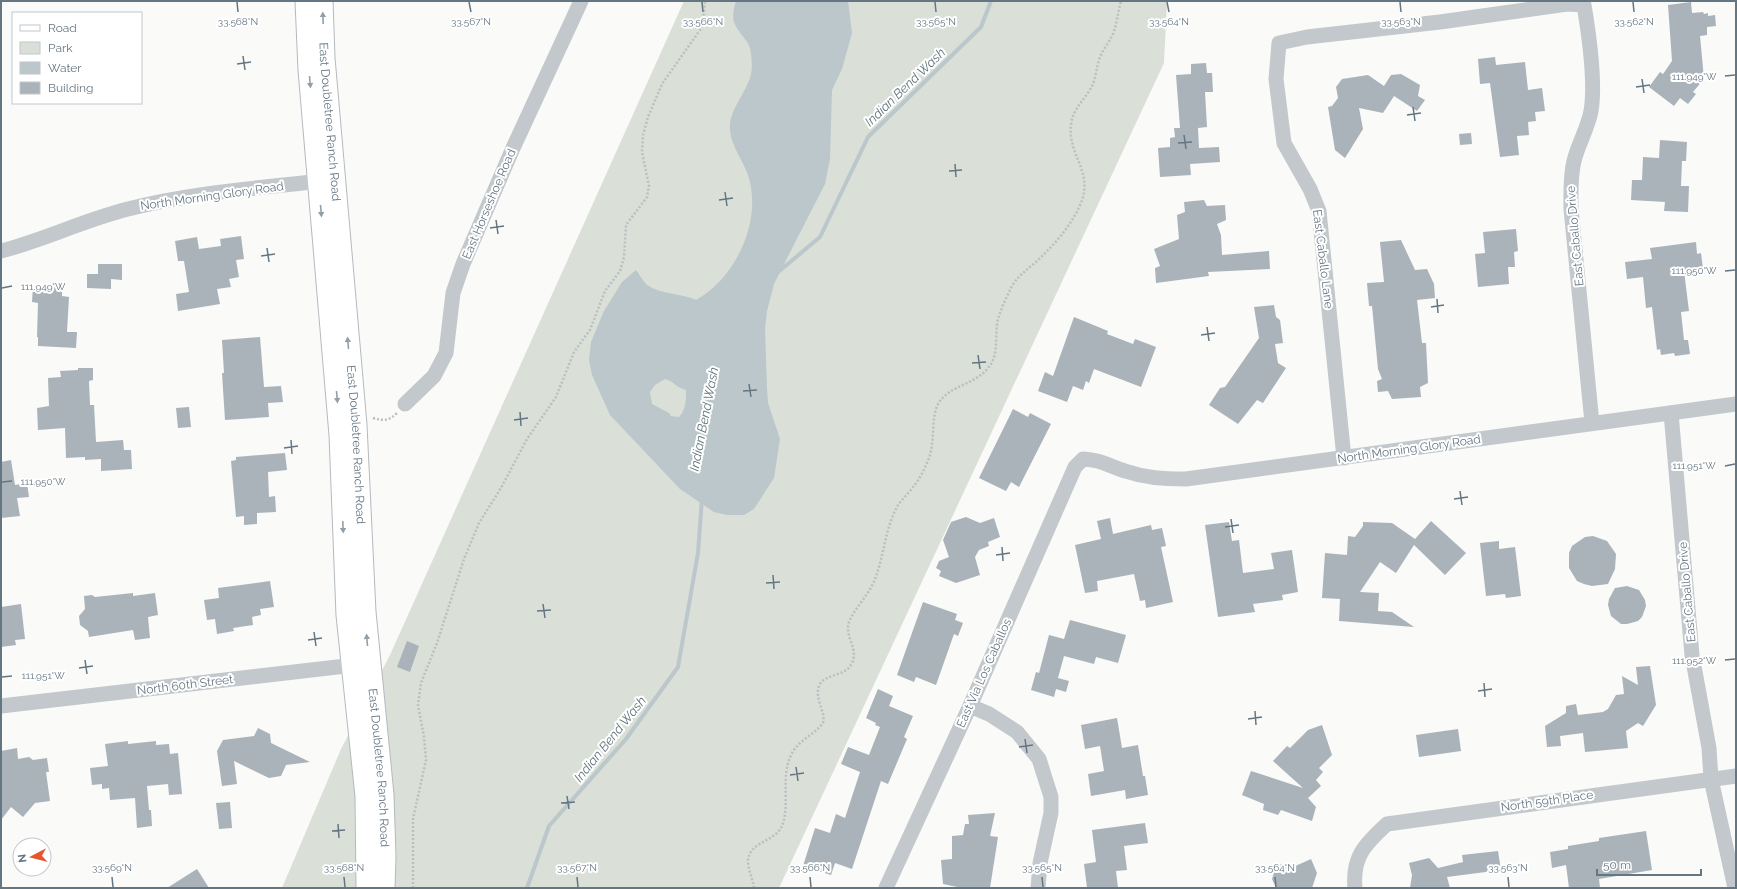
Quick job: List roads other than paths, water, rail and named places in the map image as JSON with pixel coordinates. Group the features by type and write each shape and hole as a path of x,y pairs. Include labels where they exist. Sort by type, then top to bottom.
{"main road":[{"name":"East Doubletree Ranch Road","path":"306,1 316,58 348,426 362,562 361,664 366,796 367,888"},
{"name":"East Doubletree Ranch Road","path":"316,58 322,1"},
{"name":"East Doubletree Ranch Road","path":"326,180 353,399 348,426"},
{"name":"East Doubletree Ranch Road","path":"361,664 383,795 385,857 384,888"}],"street":[{"name":"East Horseshoe Road","path":"405,404 434,376 446,352 454,292 463,264 513,148 581,1"},
{"name":"East Caballo Drive","path":"1491,8 1567,4 1584,5 1588,30 1592,92 1591,112 1574,160 1571,180 1571,209 1592,423"},
{"name":"East Caballo Lane","path":"1344,458 1319,211 1310,189 1284,143 1276,79 1279,43 1307,37 1440,22 1491,8"},
{"name":"North Morning Glory Road","path":"1,251 97,218 154,202 326,180"},
{"name":"North Morning Glory Road","path":"1083,459 1098,460 1124,471 1156,479 1186,479 1736,404"},
{"name":"East Caballo Drive","path":"1671,413 1692,655 1709,748 1711,779 1735,888"},
{"name":"East Via Los Caballos","path":"886,888 970,706 1075,468 1083,459"},
{"name":"North 60th Street","path":"1,706 361,664"},
{"path":"970,706 989,714 1017,732 1039,759 1052,797 1051,813 1040,863 1038,888"},
{"name":"North 59th Place","path":"1355,888 1357,862 1366,843 1387,824 1736,776"}],"water":[{"path":"736,1 848,1 852,33 842,69 832,90 830,159 825,184 774,284 767,311 765,329 768,403 780,439 774,478 754,509 744,515 727,515 714,512 680,489 610,415 592,375 589,360 591,342 604,311 622,282 636,270 649,287 696,300 723,278 734,263 743,246 749,229 752,210 752,192 746,169 731,136 730,124 733,112 750,80 752,65 750,48 733,20","holes":["665,379 686,390 686,401 679,417 671,416 669,413 652,404 650,392 655,385"]}],"waterway":[{"name":"Indian Bend Wash","path":"777,273 820,237 868,137 981,27 991,1"},
{"name":"Indian Bend Wash","path":"527,888 549,826 626,739 678,667 698,553 702,498"}]}
